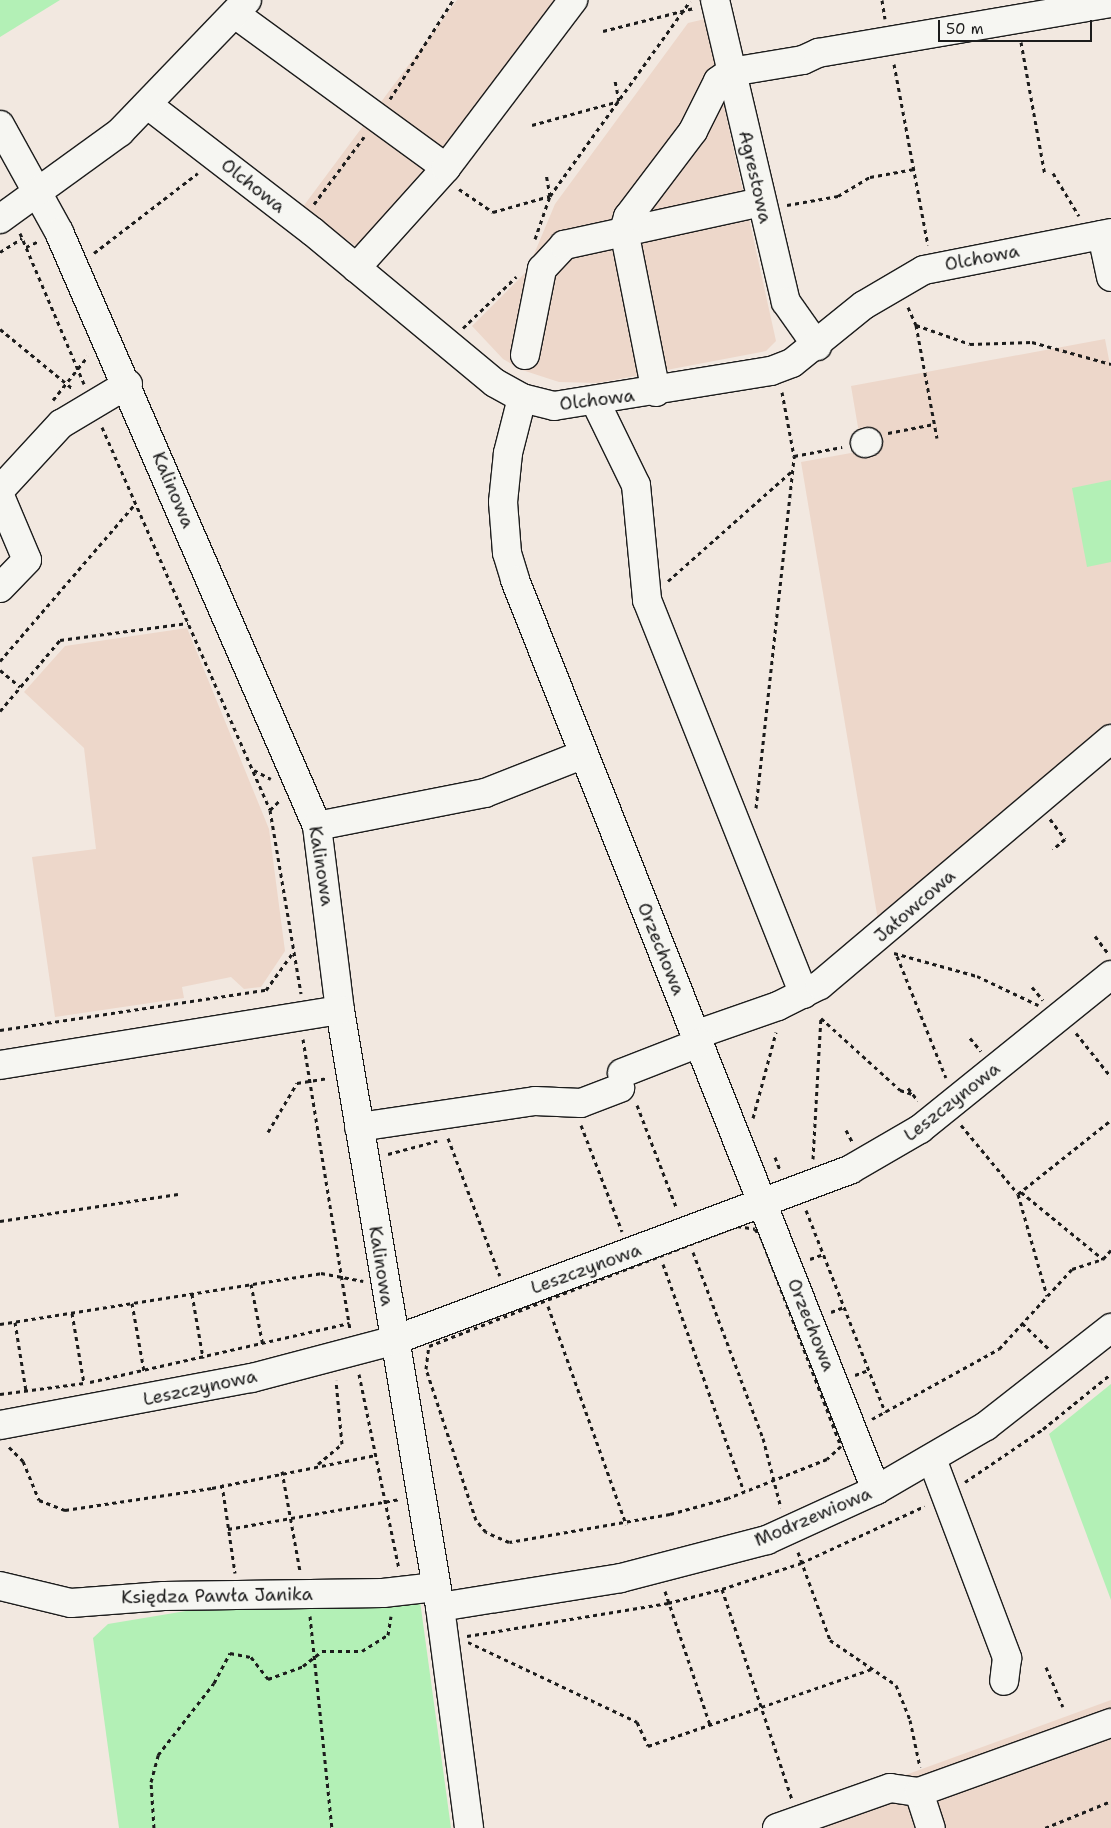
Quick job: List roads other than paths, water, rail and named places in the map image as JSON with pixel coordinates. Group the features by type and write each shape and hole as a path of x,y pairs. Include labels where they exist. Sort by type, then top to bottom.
{"street":[{"path":"356,268 451,177 573,0"},
{"path":"656,392 624,230 628,217 693,131 718,81 731,72 1111,3"},
{"name":"Agrestowa","path":"708,4 772,204 786,302 817,346"},
{"path":"8,222 40,192 148,106 241,7 451,177"},
{"name":"Olchowa","path":"148,106 356,268 463,358 522,398 554,406 596,403 770,371 817,346 864,305 924,270 1099,230"},
{"name":"Kalinowa","path":"0,125 40,192 128,384 317,826 340,1010 392,1341 439,1608 469,1828"},
{"path":"525,355 537,285 552,254 577,240 772,204"},
{"path":"1099,230 1111,276"},
{"path":"0,490 43,440 92,403 128,384"},
{"name":"Orzechowa","path":"522,398 508,453 504,502 507,553 584,754 876,1490"},
{"path":"596,403 636,485 647,600 804,994"},
{"path":"0,496 27,560 0,588"},
{"name":"Jałowcowa","path":"359,1127 535,1102 581,1103 626,1087 697,1039 804,994 876,940 1111,739"},
{"path":"317,826 485,794 584,754"},
{"name":"Leszczynowa","path":"2,1434 252,1378 392,1341 762,1203 896,1147 1111,965"},
{"path":"0,1066 340,1010"},
{"name":"Modrzewiowa","path":"439,1608 658,1568 767,1540 876,1490 986,1426 1111,1328"},
{"path":"932,1459 1007,1658 1004,1681"},
{"name":"Księdza Pawła Janika","path":"0,1586 71,1603 239,1595 397,1592 439,1608"},
{"path":"788,1824 890,1788 919,1792 1111,1723"},
{"path":"919,1792 931,1828"}]}
